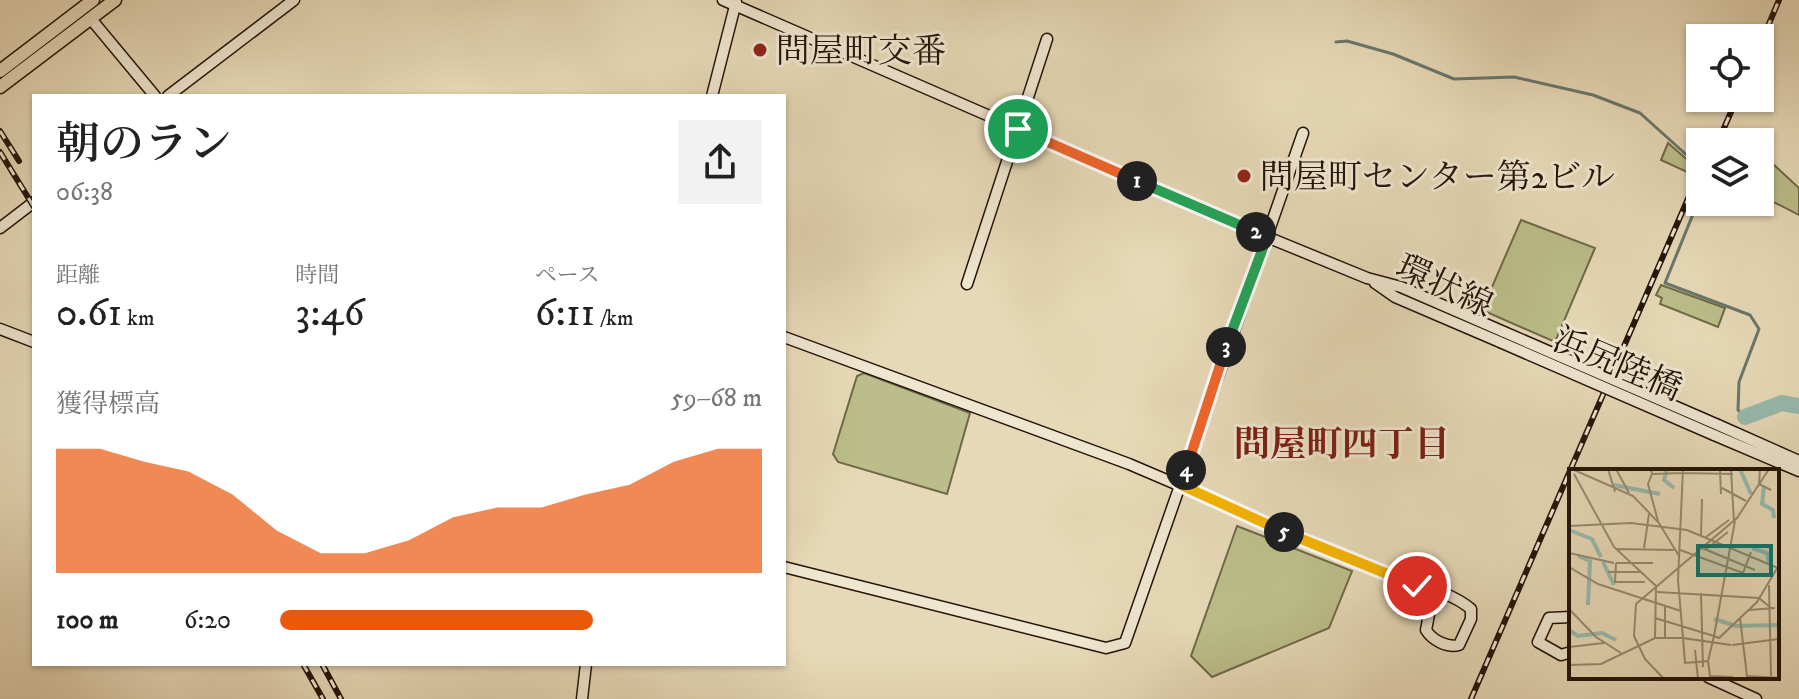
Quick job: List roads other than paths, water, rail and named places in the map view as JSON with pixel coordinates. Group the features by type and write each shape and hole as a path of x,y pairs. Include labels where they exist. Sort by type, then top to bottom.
{"highway":[{"path":"0,87 115,0"},
{"path":"0,71 85,2"}],"street":[{"path":"171,94 294,0"},
{"name":"環状線","path":"723,0 736,3 1267,237 1367,278 1401,287 1502,337"},
{"path":"713,94 736,3"},
{"path":"91,19 153,94"},
{"path":"967,284 1047,39"},
{"path":"786,568 1026,630 1113,648 1127,638 1303,133"},
{"path":"0,228 32,204"},
{"path":"0,329 32,341"},
{"name":"浜尻陸橋","path":"1502,337 1716,430"},
{"path":"786,338 1181,485 1238,513 1417,586 1427,590 1432,599 1424,625 1429,635 1450,645 1459,645 1471,619 1471,609 1452,598 1417,586"},
{"path":"1716,430 1799,461"},
{"path":"1716,430 1799,471"},
{"path":"1569,618 1549,618 1538,643 1561,655 1569,653"},
{"path":"582,699 586,666"},
{"path":"1712,679 1756,699"}],"waterway":[{"path":"1336,42 1347,41 1393,54 1454,79 1514,77 1593,95 1640,113 1686,154"},
{"path":"1692,216 1665,283 1750,315 1759,329 1739,382 1738,410 1745,417"},
{"path":"1745,417 1782,403 1799,406"}],"railway":[{"path":"1769,24 1779,0"},
{"path":"1724,128 1731,112"},
{"path":"0,131 19,161"},
{"path":"0,152 32,204"},
{"path":"1571,469 1686,203"},
{"path":"1471,699 1569,473"},
{"path":"304,666 323,699"},
{"path":"323,666 341,699"}],"place":[{"name":"問屋町交番","path":"760,50"},
{"name":"問屋町センター第2ビル","path":"1244,176"}],"district":[{"name":"問屋町四丁目","path":"1342,443"}]}
